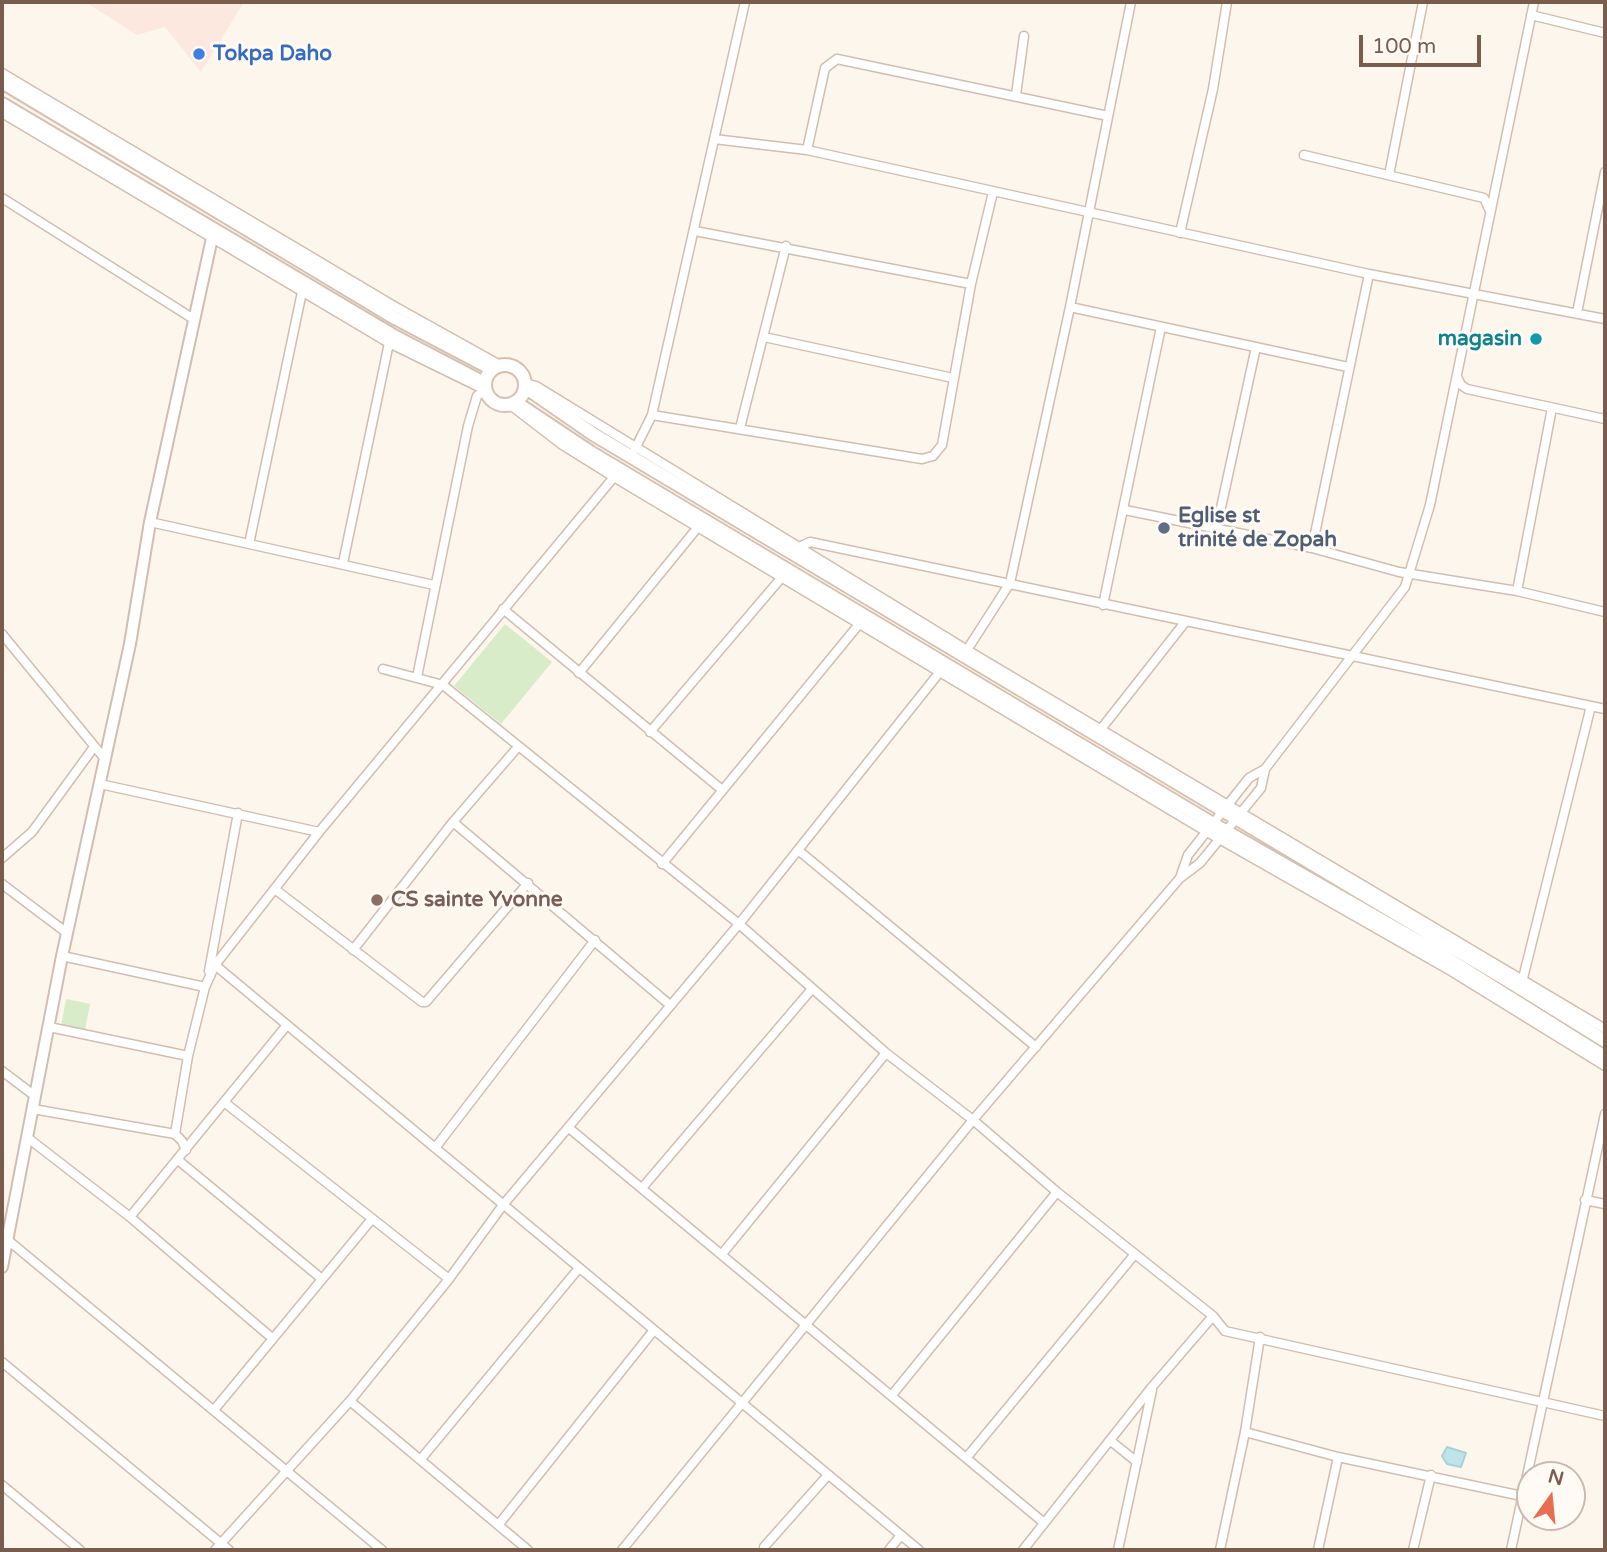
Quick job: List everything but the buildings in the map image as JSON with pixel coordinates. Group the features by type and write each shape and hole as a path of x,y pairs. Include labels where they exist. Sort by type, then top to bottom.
{"main road":[{"path":"2,82 395,318 496,367 516,368 525,385 593,434 1225,808 1605,1041"},
{"path":"2,104 213,234 484,386 492,401 512,403 590,453 1210,828 1437,952 1605,1057"},
{"path":"484,386 496,367"},
{"path":"512,403 525,385"}],"street":[{"path":"635,449 652,415 745,2"},
{"path":"967,650 1010,583 1070,307 1131,2"},
{"path":"1180,233 1213,89 1227,2"},
{"path":"1389,175 1423,2"},
{"path":"1180,878 1188,855 1250,778 1265,769 1399,596 1430,505 1534,2"},
{"path":"1531,15 1605,33"},
{"path":"1016,95 1024,36"},
{"path":"807,150 825,68 837,59 1108,116"},
{"path":"2,74 496,367"},
{"path":"2,113 213,234 302,292 388,343 484,386 477,396 468,426 417,677"},
{"path":"714,139 807,150 1369,274 1605,319"},
{"path":"1304,155 1484,198 1490,214"},
{"path":"1577,313 1601,220 1605,172"},
{"path":"652,415 922,459 933,456 942,444 971,284 993,192"},
{"path":"2,198 192,318"},
{"path":"695,231 786,246 971,284"},
{"path":"2,1267 62,956 130,644 150,522 192,318 213,234"},
{"path":"740,428 786,246"},
{"path":"1312,548 1369,274"},
{"path":"249,544 302,292"},
{"path":"1070,307 1348,367"},
{"path":"1103,605 1125,510 1161,327"},
{"path":"764,337 953,378"},
{"path":"343,563 388,343"},
{"path":"1217,526 1256,347"},
{"path":"1457,375 1461,385 1467,388 1605,419"},
{"path":"525,385 536,386 635,449 1101,729 1225,808"},
{"path":"512,403 561,444 614,477 940,673 1210,828"},
{"path":"1517,591 1552,408"},
{"path":"208,976 319,832 614,477"},
{"path":"1125,510 1217,526 1407,573 1517,591 1605,612"},
{"path":"150,522 434,585"},
{"path":"579,673 698,527"},
{"path":"799,547 810,542 1605,709"},
{"path":"650,732 782,577"},
{"path":"503,609 721,789"},
{"path":"1101,729 1186,621"},
{"path":"662,864 860,623"},
{"path":"2,634 105,759"},
{"path":"383,669 443,685 517,748 739,924 811,990 886,1053 973,1120 1056,1192 1213,1316 1225,1331 1605,1416"},
{"path":"218,1547 350,1401 449,1279 503,1205 739,924 940,673"},
{"path":"1523,978 1591,706"},
{"path":"2,858 32,832 94,747"},
{"path":"353,950 453,822 517,748"},
{"path":"622,1550 1035,1046 1180,878 1200,863 1261,788 1265,769"},
{"path":"100,784 319,832"},
{"path":"175,1134 188,1056 208,976 238,813"},
{"path":"1238,816 1523,978 1605,1029"},
{"path":"453,822 670,1005"},
{"path":"1223,835 1605,1066"},
{"path":"798,850 1035,1046"},
{"path":"276,890 418,1002 426,1002 528,883"},
{"path":"2,884 67,933"},
{"path":"435,1148 595,940"},
{"path":"62,956 205,987"},
{"path":"215,965 919,1550"},
{"path":"642,1188 811,990"},
{"path":"130,1217 287,1026"},
{"path":"49,1027 188,1056"},
{"path":"722,1254 886,1053"},
{"path":"2,1071 35,1096"},
{"path":"224,1102 449,1279"},
{"path":"33,1108 175,1134 186,1150"},
{"path":"1529,1461 1605,1114"},
{"path":"569,1128 1043,1522"},
{"path":"28,1138 130,1217 272,1338"},
{"path":"178,1160 322,1279"},
{"path":"892,1395 1056,1192"},
{"path":"1585,1200 1605,1204"},
{"path":"2,1213 13,1219"},
{"path":"214,1410 371,1220"},
{"path":"9,1241 382,1550"},
{"path":"967,1457 1135,1254"},
{"path":"421,1459 579,1268"},
{"path":"1023,1550 1043,1522 1112,1442 1152,1387 1213,1316"},
{"path":"499,1524 654,1330"},
{"path":"1220,1550 1245,1432 1259,1337"},
{"path":"2,1362 218,1547 229,1550"},
{"path":"1118,1550 1152,1387"},
{"path":"350,1401 528,1550"},
{"path":"1245,1432 1338,1457 1516,1495"},
{"path":"1112,1442 1137,1462"},
{"path":"1318,1550 1338,1457"},
{"path":"764,1547 828,1475"},
{"path":"1413,1550 1431,1475"},
{"path":"2,1485 80,1550"},
{"path":"1511,1550 1516,1525"},
{"path":"889,1550 901,1535"}],"shaded area":[{"name":"Tokpa Daho","path":"85,2 244,2 201,72 165,27 137,35"}],"green space":[{"path":"505,624 552,662 501,724 454,686"},
{"path":"66,999 90,1004 85,1030 61,1026"}],"water":[{"path":"1447,1447 1466,1453 1461,1467 1447,1464 1442,1456"}],"place":[{"name":"Tokpa Daho","path":"199,54"},
{"name":"magasin","path":"1536,339"},
{"name":"Eglise st trinité de Zopah","path":"1164,528"},
{"name":"CS sainte Yvonne","path":"377,900"}]}
